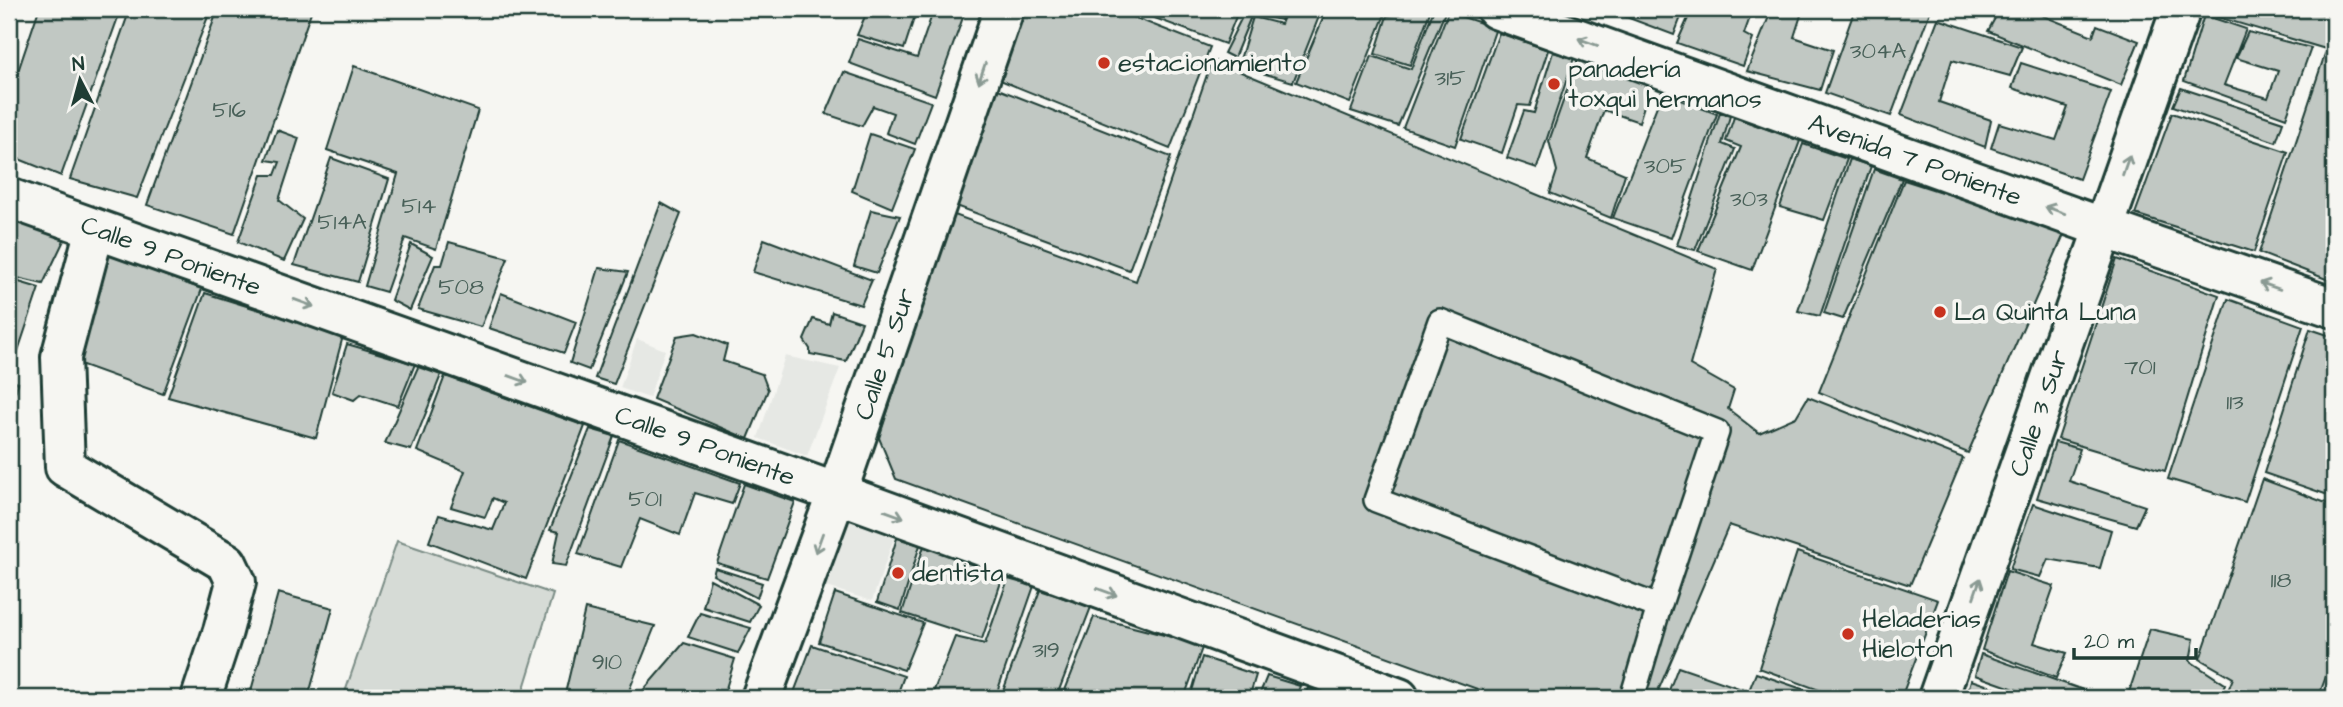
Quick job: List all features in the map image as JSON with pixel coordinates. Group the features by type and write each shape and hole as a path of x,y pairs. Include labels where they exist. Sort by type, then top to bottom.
{"street":[{"name":"Calle 5 Sur","path":"761,698 837,494 1004,9"},
{"name":"Avenida 7 Poniente","path":"1496,9 2334,309"},
{"name":"Calle 3 Sur","path":"1938,698 2181,9"},
{"name":"Calle 9 Poniente","path":"9,198 1399,698"},
{"path":"96,229 61,357 65,467 227,563 236,582 201,698"}],"lane":[{"path":"1632,698 1717,432 1440,321 1376,500 1659,607"}],"shaded area":[{"path":"637,339 665,350 649,398 620,388"},
{"path":"785,356 840,368 807,456 758,438"},
{"path":"849,519 894,538 872,601 824,586"},
{"path":"397,541 553,594 521,698 343,698"}],"building":[{"path":"39,9 121,9 61,176 9,155 9,98"},
{"path":"130,9 211,9 137,198 70,179"},
{"path":"218,9 262,9 285,16 285,9 312,9 234,234 147,205"},
{"path":"868,9 917,9 904,49 857,35"},
{"path":"934,9 966,9 935,95 849,63 858,39 917,58"},
{"name":"estacionamiento","path":"1025,9 1113,9 1210,47 1170,149 1000,80"},
{"path":"1143,9 1239,9 1225,44 1141,13"},
{"path":"1246,9 1285,9 1281,20 1252,14 1234,58 1224,53"},
{"path":"1287,9 1322,9 1293,82 1238,66 1253,17 1281,24"},
{"path":"1327,9 1387,9 1350,103 1296,82"},
{"path":"1403,9 1431,9 1410,65 1375,54 1387,16 1401,14"},
{"path":"1434,9 1446,10 1398,126 1351,111 1372,56 1411,69"},
{"path":"1605,9 1684,9 1674,35"},
{"path":"1692,9 1753,9 1744,34 1753,39 1743,66 1677,43"},
{"path":"1772,9 1803,9 1794,37 1833,50 1820,90 1747,71"},
{"path":"1855,9 1931,9 1891,116 1825,93"},
{"path":"2000,9 2026,9 2093,36 2097,25 2139,41 2121,85 1988,31"},
{"path":"2206,9 2305,9 2334,17 2334,37 2329,50 2204,13"},
{"path":"1448,12 1496,28 1455,146 1403,128"},
{"path":"2204,15 2246,29 2224,85 2268,98 2278,71 2236,58 2248,32 2311,48 2286,118 2184,81"},
{"path":"1938,19 2022,47 2010,76 1952,60 1939,102 1991,120 1985,147 1901,115"},
{"path":"1499,33 1548,50 1530,106 1518,105 1502,153 1461,139"},
{"name":"panadería toxqui hermanos","path":"1553,52 1574,58 1537,168 1507,158 1524,111 1534,113"},
{"path":"2325,54 2334,57 2334,282 2259,253"},
{"path":"1578,59 1650,86 1639,122 1604,110 1587,158 1625,174 1611,218 1550,193 1557,171 1549,141"},
{"path":"1212,60 1717,269 1690,365 1734,390 1728,409 1759,433 1796,417 1808,397 1963,458 1910,585 1729,525 1655,698 1502,698 896,479 879,438 952,214 1136,281"},
{"path":"2021,63 2111,92 2079,179 1991,148 1999,123 2056,140 2068,107 2012,88"},
{"path":"354,66 478,110 436,249 405,238 386,292 365,286 398,174 327,150"},
{"path":"844,72 931,102 915,144 886,133 893,113 873,106 862,126 826,114"},
{"path":"2181,88 2283,122 2276,142 2173,106"},
{"path":"998,89 1171,157 1129,270 951,204"},
{"path":"1662,93 1717,114 1671,238 1613,218"},
{"path":"1720,113 1730,116 1722,144 1735,149 1695,250 1677,245"},
{"path":"2172,113 2288,152 2254,252 2135,214"},
{"path":"1734,117 1800,141 1752,270 1698,251 1741,147 1726,141"},
{"path":"277,130 299,138 279,200 303,219 284,261 238,242 262,175 275,175 280,162 266,160"},
{"path":"870,134 915,149 892,208 852,191"},
{"path":"1803,144 1847,159 1824,220 1780,207"},
{"path":"331,158 389,179 358,282 294,265"},
{"path":"1850,159 1871,166 1820,316 1798,311"},
{"path":"1874,169 1902,179 1843,319 1824,313"},
{"name":"La Quinta Luna","path":"1904,180 2065,232 1968,453 1819,392"},
{"path":"661,203 681,214 614,384 595,378"},
{"path":"871,210 900,216 877,273 854,266"},
{"path":"9,216 66,236 43,284 9,276"},
{"path":"764,239 872,280 861,305 753,272"},
{"path":"449,242 508,258 481,327 418,309 435,265 442,265"},
{"path":"411,244 433,256 410,310 391,300"},
{"path":"99,251 202,289 163,394 66,359"},
{"path":"2117,259 2219,295 2165,471 2058,439"},
{"path":"599,268 628,272 589,370 570,363"},
{"path":"9,279 39,288 10,375 9,374"},
{"path":"205,293 343,336 316,438 168,397"},
{"path":"501,293 576,322 564,353 489,328"},
{"path":"2228,299 2303,326 2245,502 2168,479"},
{"path":"832,312 862,322 846,361 810,354 804,340 813,319 829,324"},
{"path":"2310,329 2334,337 2334,497 2264,473"},
{"path":"696,333 727,345 723,361 762,374 768,390 748,439 653,399 677,336"},
{"path":"347,344 415,364 398,406 361,394 354,400 332,392"},
{"path":"418,367 441,375 411,450 385,443"},
{"path":"445,376 585,426 526,579 429,542 439,515 493,530 504,503 493,498 485,517 451,507 465,471 417,451"},
{"path":"9,380 18,383 9,415"},
{"path":"590,429 614,436 566,566 552,564 559,532 550,530"},
{"path":"619,440 740,483 732,504 695,493 680,535 640,519 621,567 578,554"},
{"path":"2055,442 2080,449 2069,481 2145,506 2136,526 2037,498"},
{"path":"2262,479 2334,506 2334,655 2318,698 2225,698 2233,678 2200,659"},
{"path":"744,484 795,502 767,578 717,563"},
{"path":"2033,504 2111,530 2100,568 2048,559 2040,577 2010,569"},
{"name":"dentista","path":"897,538 920,545 900,610 877,602"},
{"path":"924,546 1003,576 982,639 902,613"},
{"name":"Heladerias Hieloton","path":"1797,552 1938,600 1901,698 1841,698 1759,668"},
{"path":"715,568 762,583 757,598 713,575"},
{"path":"2007,571 2054,586 2034,643 2067,653 2056,678 1982,650"},
{"path":"710,579 759,605 750,622 703,607"},
{"path":"1008,579 1034,586 995,698 931,698 955,637 985,644"},
{"path":"1040,590 1091,607 1056,698 1017,698 1002,694"},
{"path":"278,593 333,608 308,698 249,698"},
{"path":"835,593 923,623 904,670 819,642"},
{"path":"585,609 655,626 626,698 564,698"},
{"path":"700,613 751,628 738,653 688,637"},
{"path":"1094,617 1203,645 1184,698 1062,698"},
{"path":"2150,629 2194,639 2190,661 2225,684 2219,698 2127,698"},
{"path":"684,643 735,659 723,698 651,698 640,694"},
{"path":"812,645 904,676 896,698 792,698"},
{"path":"1981,654 2106,698 2040,698 1975,675"},
{"path":"1202,657 1256,675 1249,698 1190,698"},
{"path":"1678,667 1742,689 1739,698 1666,698"},
{"path":"1756,673 1828,698 1746,698"},
{"path":"2334,673 2334,698 2325,698"},
{"path":"1267,676 1300,686 1296,698 1258,698"},
{"path":"1971,680 2025,698 1966,698"},
{"path":"1308,688 1340,698 1304,698"}],"place":[{"name":"estacionamiento","path":"1104,63"},
{"name":"panadería toxqui hermanos","path":"1554,84"},
{"name":"La Quinta Luna","path":"1940,312"},
{"name":"dentista","path":"898,573"},
{"name":"Heladerias Hieloton","path":"1848,634"}]}
